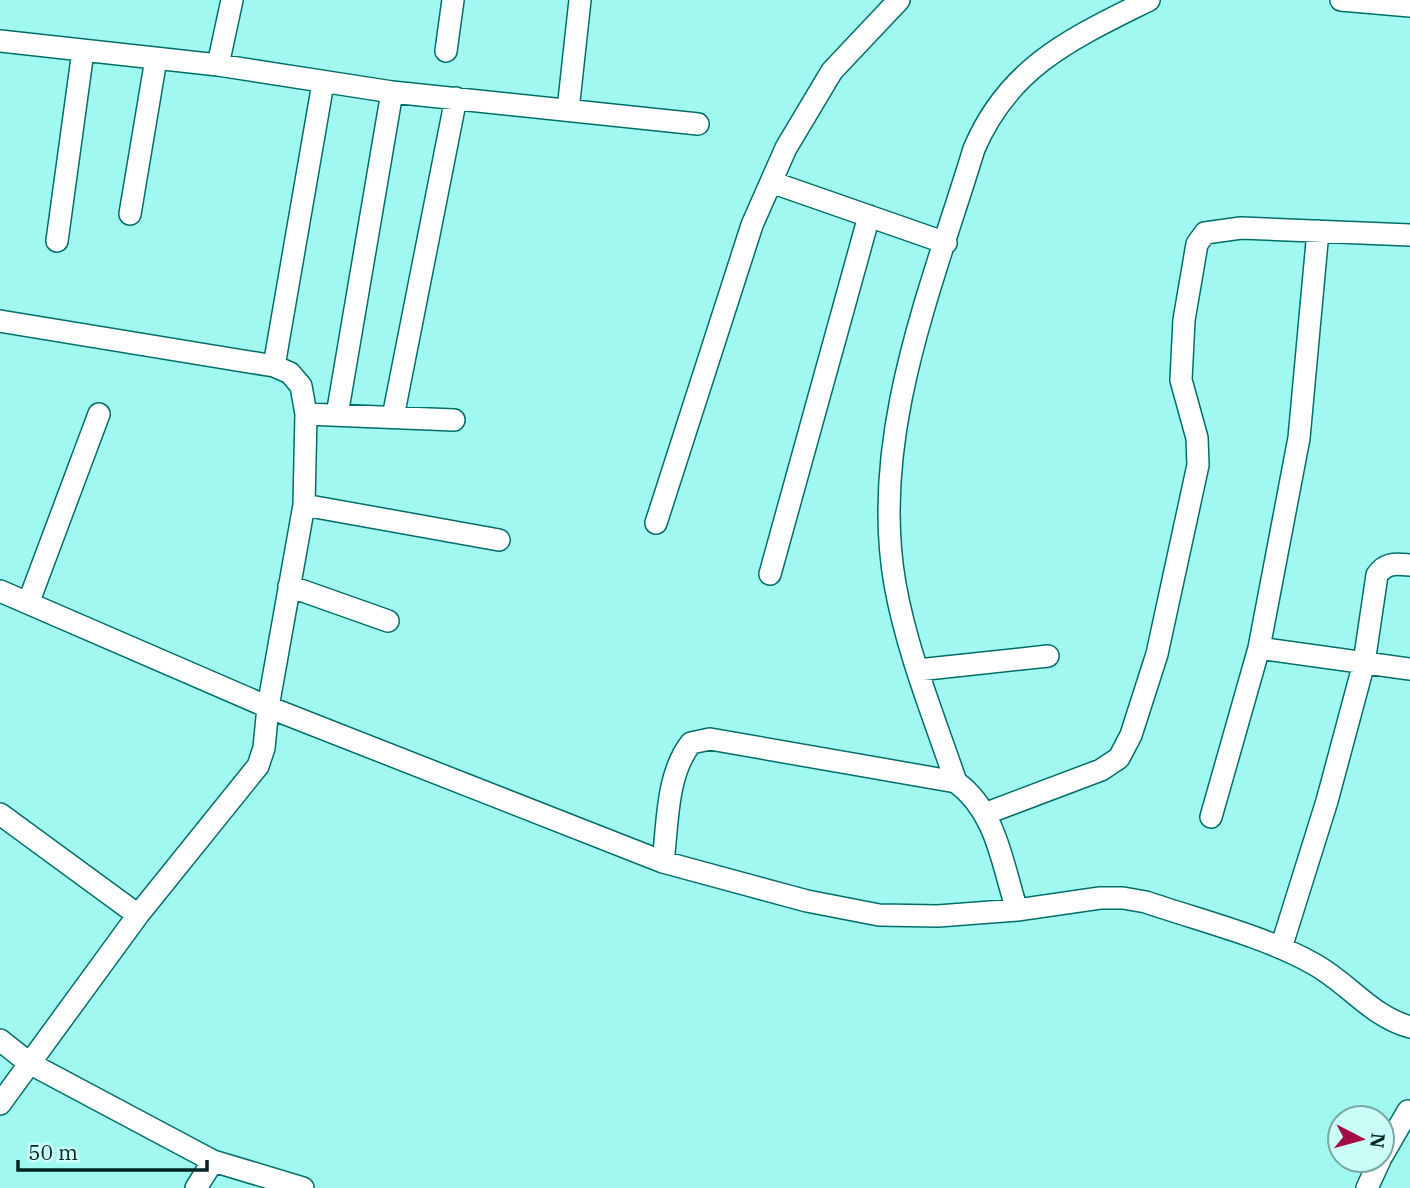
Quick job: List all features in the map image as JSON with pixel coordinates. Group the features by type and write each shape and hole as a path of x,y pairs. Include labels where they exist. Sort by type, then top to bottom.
{"street":[{"path":"218,65 232,0"},
{"path":"446,51 453,0"},
{"path":"568,110 580,0"},
{"path":"656,523 752,225 786,148 832,71 899,0"},
{"path":"956,782 918,670 895,582 890,525 900,403 974,149 988,117 1014,85 1061,44 1149,0"},
{"path":"1341,0 1410,6"},
{"path":"0,41 218,65 392,92 698,124"},
{"path":"57,241 83,51"},
{"path":"130,214 156,59"},
{"path":"274,366 323,83"},
{"path":"337,415 392,92"},
{"path":"393,417 456,98"},
{"path":"771,182 946,243"},
{"path":"770,574 869,216"},
{"path":"987,813 1101,770 1119,758 1131,735 1157,654 1198,465 1197,438 1181,380 1184,320 1198,244 1205,233 1221,228 1410,234"},
{"path":"1212,817 1259,648 1299,438 1318,231"},
{"path":"0,321 274,366 290,373 301,386 306,414 304,505 268,707 264,748 258,766 138,915 0,1104"},
{"path":"29,601 99,414"},
{"path":"306,414 454,420"},
{"path":"304,505 499,540"},
{"path":"1281,948 1327,801 1364,663 1377,575 1382,567 1391,564 1410,565"},
{"path":"289,586 388,621"},
{"path":"0,591 29,601 268,707 663,862 807,901 867,914 938,916 1123,898 1281,948 1343,982 1381,1016 1410,1027"},
{"path":"1259,648 1410,669"},
{"path":"918,670 1048,656"},
{"path":"663,862 672,785 680,757 691,743 710,739 956,782 973,794 987,813 1017,910"},
{"path":"0,814 138,915"},
{"path":"0,1040 29,1063 213,1161 303,1188"},
{"path":"1396,1131 1409,1108"},
{"path":"196,1188 213,1161"}]}
